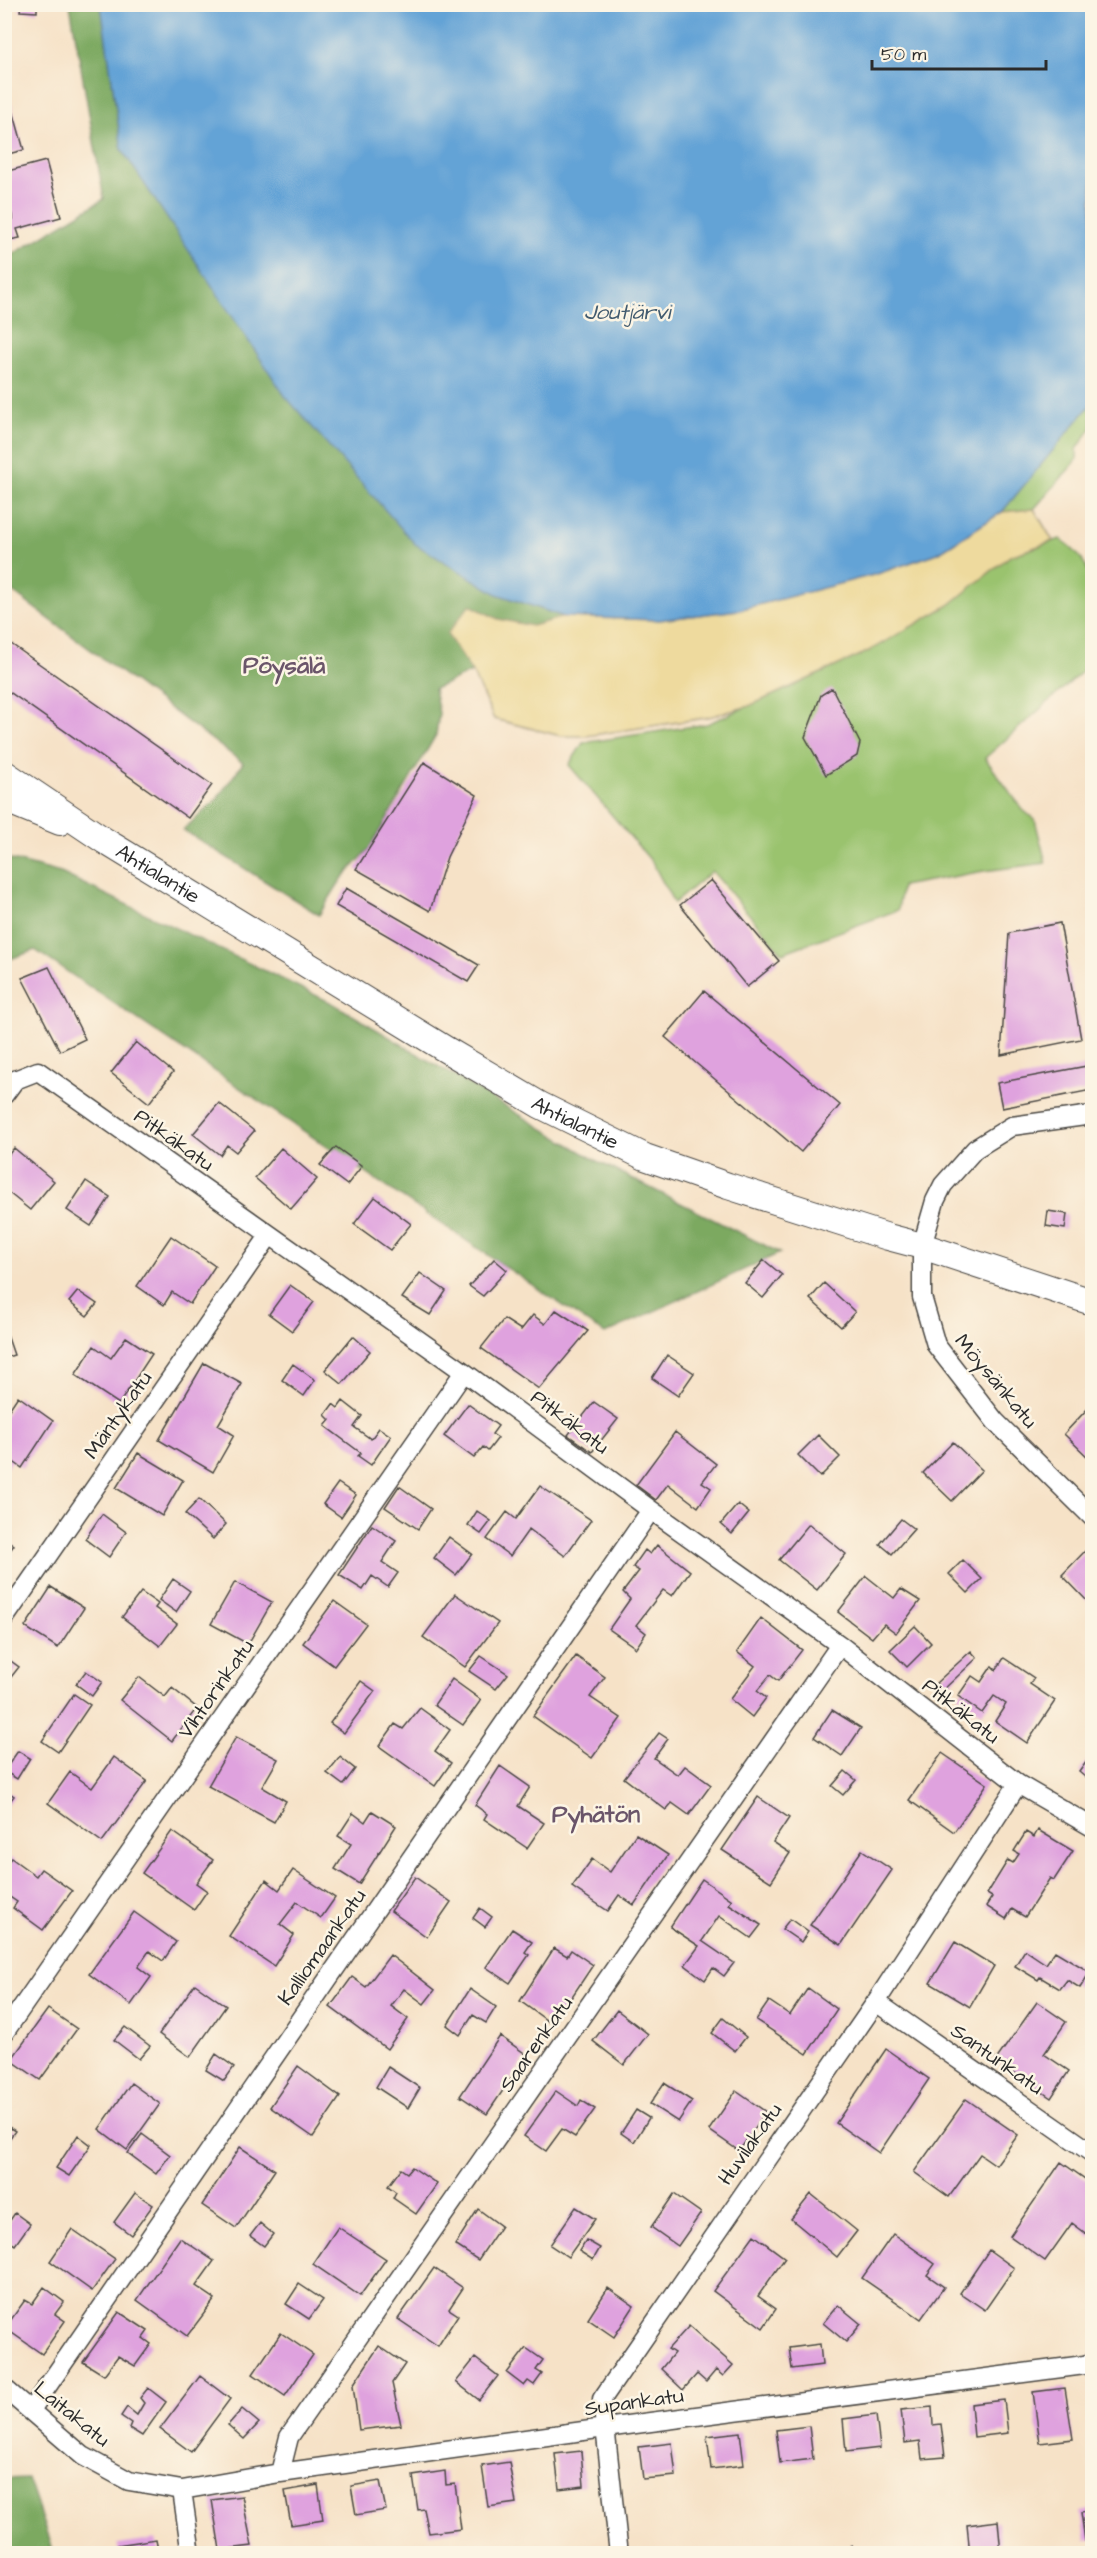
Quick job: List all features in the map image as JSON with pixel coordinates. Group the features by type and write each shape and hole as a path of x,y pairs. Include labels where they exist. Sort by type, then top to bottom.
{"main road":[{"name":"Ahtialantie","path":"4,773 105,841 550,1111 645,1157 867,1231 922,1245 1092,1302"},
{"name":"Ahtialantie","path":"4,799 105,841"}],"street":[{"name":"Pitkäkatu","path":"4,1095 15,1080 38,1071 464,1372 651,1510 840,1645 1018,1784 1092,1827"},
{"name":"Möysänkatu","path":"1092,1115 1012,1126 975,1149 943,1185 935,1201 922,1245 922,1297 936,1345 995,1421 1092,1517"},
{"name":"Mäntykatu","path":"4,1619 269,1236"},
{"name":"Vihtorinkatu","path":"4,2033 464,1372"},
{"name":"Kalliomaankatu","path":"31,2410 651,1510"},
{"name":"Saarenkatu","path":"280,2473 289,2438 840,1645"},
{"name":"Huvilakatu","path":"618,2553 602,2399 876,2002 1018,1784"},
{"name":"Santunkatu","path":"876,2002 1092,2153"},
{"name":"Supankatu","path":"182,2490 280,2473 1092,2364"},
{"name":"Laitakatu","path":"4,2388 83,2456 129,2481 182,2490"},
{"path":"182,2490 191,2553"}],"green space":[{"path":"70,5 101,5 122,150 497,594 564,617 532,626 498,619 470,605 448,634 472,672 434,689 439,713 436,735 369,849 341,880 319,915 183,830 217,799 243,763 5,586 5,259 104,199"},
{"path":"1092,403 1092,427 1077,449 1077,460 1034,509 1002,512"},
{"path":"1060,539 1081,558 1089,576 1093,614 1092,663 985,758 1023,810 1035,820 1046,863 984,871 902,886 898,910 782,953 712,871 674,903 652,862 569,765 583,743 707,724 778,693 867,652 949,605 1010,556"},
{"path":"5,858 61,873 334,1004 597,1161 780,1253 605,1334 35,950 5,961"},
{"path":"28,2478 53,2553 5,2553 5,2479"}],"sand":[{"path":"1034,509 1053,541 1010,556 949,605 867,652 749,706 705,718 586,736 561,736 494,719 472,672 447,634 470,605 498,619 532,626 564,617 659,620 738,610 877,574 938,553 1002,512"}],"water":[{"name":"Joutjärvi","path":"101,5 1092,5 1092,403 1002,512 938,553 877,574 738,610 659,620 564,617 497,594 415,544 285,396 122,150"}],"building":[{"path":"21,4 37,4 37,12 20,11"},
{"path":"10,100 24,150 4,155 4,102"},
{"path":"46,161 61,217 17,229 20,238 4,241 4,221 13,219 4,186 4,172"},
{"path":"4,639 212,785 188,818 4,688"},
{"path":"832,688 860,743 857,756 826,775 805,737 821,695"},
{"path":"424,762 477,795 447,857 430,911 356,869"},
{"path":"711,880 779,961 747,987 680,905"},
{"path":"346,888 479,965 468,982 336,906"},
{"path":"1060,923 1081,1039 1001,1055 1009,933"},
{"path":"49,967 85,1039 60,1051 22,978"},
{"path":"704,991 840,1105 801,1152 665,1037"},
{"path":"136,1042 173,1072 149,1103 111,1073"},
{"path":"1092,1065 1092,1090 1002,1108 997,1083"},
{"path":"219,1103 254,1131 236,1152 227,1145 220,1155 193,1134"},
{"path":"336,1147 362,1166 347,1185 320,1165"},
{"path":"14,1148 54,1181 30,1210 4,1189 4,1160"},
{"path":"281,1148 317,1179 291,1209 255,1178"},
{"path":"86,1181 110,1197 91,1226 67,1210"},
{"path":"375,1197 411,1224 390,1250 354,1224"},
{"path":"1048,1211 1067,1214 1065,1229 1046,1226"},
{"path":"171,1236 215,1266 190,1304 172,1292 164,1305 137,1286"},
{"path":"494,1259 507,1270 483,1296 469,1286"},
{"path":"764,1260 782,1275 763,1298 745,1283"},
{"path":"420,1273 446,1291 430,1315 402,1298"},
{"path":"824,1283 855,1312 841,1327 810,1299"},
{"path":"290,1285 314,1302 292,1331 269,1314"},
{"path":"78,1291 97,1304 87,1316 69,1302"},
{"path":"556,1310 588,1331 539,1389 481,1348 504,1319 521,1330 533,1315 545,1324"},
{"path":"4,1326 14,1355 4,1358"},
{"path":"353,1336 370,1351 342,1384 325,1370"},
{"path":"126,1337 152,1354 119,1404 75,1375 94,1346 111,1358"},
{"path":"667,1355 694,1373 678,1396 652,1378"},
{"path":"204,1363 242,1384 218,1425 234,1435 213,1472 159,1440"},
{"path":"293,1364 315,1380 304,1396 282,1380"},
{"path":"18,1396 53,1421 22,1468 12,1461 4,1471 4,1417"},
{"path":"343,1401 362,1416 354,1427 371,1439 379,1428 391,1436 371,1465 358,1456 361,1453 325,1426 330,1420 325,1415 333,1404 338,1408"},
{"path":"594,1402 618,1419 592,1452 568,1435"},
{"path":"468,1404 498,1426 492,1434 498,1438 488,1451 483,1447 474,1458 444,1436"},
{"path":"1092,1404 1092,1461 1064,1434"},
{"path":"675,1432 716,1464 702,1482 711,1488 698,1507 668,1484 656,1500 636,1485"},
{"path":"818,1435 840,1457 820,1477 798,1455"},
{"path":"953,1442 982,1470 952,1501 923,1473"},
{"path":"138,1453 183,1480 162,1516 116,1488"},
{"path":"338,1483 356,1495 341,1517 323,1504"},
{"path":"399,1486 431,1509 418,1529 385,1507"},
{"path":"540,1486 591,1520 565,1556 529,1529 510,1556 487,1539 507,1512 516,1519"},
{"path":"199,1499 226,1524 213,1539 185,1514"},
{"path":"738,1504 749,1513 732,1534 721,1524"},
{"path":"477,1511 491,1521 481,1534 468,1525"},
{"path":"102,1514 126,1532 109,1557 85,1539"},
{"path":"901,1519 914,1529 892,1554 880,1544"},
{"path":"809,1524 846,1554 817,1590 779,1560"},
{"path":"372,1525 396,1541 382,1562 398,1573 388,1587 372,1576 363,1590 339,1575"},
{"path":"449,1537 472,1554 456,1575 434,1558"},
{"path":"4,1538 14,1545 4,1559"},
{"path":"657,1545 690,1571 672,1596 663,1590 636,1625 646,1633 636,1648 609,1629 630,1599 623,1592 639,1571 633,1567 645,1550 650,1554"},
{"path":"1085,1551 1092,1559 1092,1600 1089,1603 1062,1575"},
{"path":"963,1560 982,1579 968,1593 949,1574"},
{"path":"866,1576 894,1598 901,1589 920,1601 896,1633 884,1624 872,1638 838,1612"},
{"path":"173,1579 190,1591 176,1612 159,1600"},
{"path":"235,1582 272,1602 248,1644 211,1624"},
{"path":"51,1587 84,1608 58,1648 25,1627"},
{"path":"141,1592 158,1604 155,1608 177,1624 160,1646 122,1617"},
{"path":"455,1594 498,1623 465,1667 423,1637"},
{"path":"334,1601 366,1624 334,1666 303,1643"},
{"path":"761,1618 802,1650 778,1681 770,1675 757,1691 766,1698 752,1717 730,1699 755,1666 737,1652"},
{"path":"915,1626 931,1643 907,1667 890,1650"},
{"path":"971,1651 977,1658 942,1691 936,1683"},
{"path":"4,1656 19,1667 4,1686"},
{"path":"481,1656 508,1674 496,1689 469,1671"},
{"path":"576,1656 605,1677 590,1697 621,1718 592,1758 533,1716"},
{"path":"1004,1658 1034,1678 1030,1684 1055,1701 1027,1743 995,1721 1006,1704 994,1696 982,1713 958,1696 972,1676 981,1682 992,1666 996,1670"},
{"path":"86,1671 102,1682 92,1696 76,1684"},
{"path":"139,1677 165,1697 172,1688 197,1708 172,1741 120,1700"},
{"path":"452,1679 481,1700 463,1725 434,1705"},
{"path":"361,1681 375,1691 344,1733 330,1723"},
{"path":"74,1694 90,1705 58,1752 42,1741"},
{"path":"420,1708 450,1730 435,1751 451,1763 435,1786 379,1746 395,1724 403,1729"},
{"path":"832,1710 861,1728 842,1756 814,1737"},
{"path":"659,1733 668,1739 654,1758 678,1775 685,1766 711,1785 689,1815 672,1803 666,1810 624,1778"},
{"path":"236,1737 278,1759 262,1787 286,1801 274,1822 208,1786"},
{"path":"18,1751 30,1758 17,1779 4,1771"},
{"path":"942,1753 987,1784 954,1832 909,1800"},
{"path":"1092,1754 1092,1783 1079,1772"},
{"path":"114,1757 147,1781 102,1842 48,1803 70,1772 92,1788"},
{"path":"340,1757 355,1769 343,1785 327,1773"},
{"path":"500,1766 530,1787 518,1806 544,1823 527,1848 484,1819 487,1814 475,1805"},
{"path":"845,1771 856,1780 843,1795 832,1786"},
{"path":"4,1789 14,1796 4,1809"},
{"path":"758,1797 789,1818 773,1842 790,1853 771,1882 722,1850"},
{"path":"372,1811 396,1826 359,1884 335,1869 351,1844 338,1836 353,1813 365,1822"},
{"path":"1038,1830 1073,1851 1054,1880 1050,1878 1025,1917 1012,1909 1006,1919 986,1906 992,1897 987,1894 1008,1860 1013,1863 1019,1854 1014,1851 1026,1832 1034,1837"},
{"path":"172,1831 213,1860 196,1883 207,1891 194,1910 142,1873"},
{"path":"636,1834 668,1855 634,1905 619,1895 608,1911 572,1887 592,1859 610,1872"},
{"path":"862,1850 892,1870 841,1945 810,1925"},
{"path":"11,1858 36,1876 41,1869 72,1891 43,1930 13,1908 17,1902 4,1893 4,1866"},
{"path":"293,1870 335,1898 321,1918 297,1902 280,1924 294,1935 274,1966 229,1936 266,1880 279,1890"},
{"path":"415,1877 451,1902 427,1937 391,1911"},
{"path":"702,1879 732,1900 729,1904 761,1925 751,1938 719,1916 702,1941 734,1963 724,1976 713,1968 705,1980 685,1965 699,1946 670,1927"},
{"path":"480,1908 492,1917 485,1927 473,1918"},
{"path":"134,1912 176,1942 163,1961 149,1951 138,1967 151,1977 131,2005 89,1974"},
{"path":"790,1919 808,1932 801,1942 782,1929"},
{"path":"512,1929 532,1942 525,1952 529,1955 510,1983 486,1967"},
{"path":"955,1942 994,1966 970,2007 930,1983"},
{"path":"554,1948 567,1956 571,1950 593,1965 553,2025 520,2001"},
{"path":"1025,1950 1046,1964 1055,1951 1090,1972 1080,1988 1067,1980 1060,1989 1040,1977 1038,1980 1015,1966"},
{"path":"390,1955 435,1990 424,2004 404,1989 391,2006 408,2019 387,2049 330,2007 352,1977 366,1987"},
{"path":"195,1984 226,2006 190,2057 159,2034"},
{"path":"808,1988 837,2009 807,2054 756,2020 769,2001 790,2015"},
{"path":"470,1989 496,2007 486,2023 473,2015 460,2035 447,2025"},
{"path":"1037,2002 1066,2022 1044,2054 1069,2071 1051,2098 996,2060"},
{"path":"48,2009 77,2029 40,2080 11,2060"},
{"path":"617,2010 648,2034 624,2065 593,2041"},
{"path":"723,2018 746,2037 735,2051 712,2033"},
{"path":"125,2027 150,2046 139,2059 114,2040"},
{"path":"500,2036 527,2055 487,2114 460,2096"},
{"path":"886,2049 929,2079 879,2153 836,2123"},
{"path":"216,2054 234,2067 224,2081 206,2070"},
{"path":"298,2066 340,2097 313,2137 270,2107"},
{"path":"388,2067 420,2088 408,2108 376,2087"},
{"path":"131,2083 160,2104 127,2150 99,2129"},
{"path":"664,2083 692,2101 678,2122 650,2104"},
{"path":"556,2091 578,2106 581,2100 595,2109 575,2137 562,2129 546,2151 524,2136"},
{"path":"736,2091 766,2112 739,2151 709,2130"},
{"path":"966,2099 1018,2135 996,2165 980,2154 949,2197 914,2172"},
{"path":"636,2110 649,2118 634,2142 621,2133"},
{"path":"4,2124 15,2131 4,2146"},
{"path":"142,2134 170,2155 156,2174 128,2153"},
{"path":"78,2135 91,2145 69,2176 56,2168"},
{"path":"240,2147 275,2170 236,2228 202,2205"},
{"path":"1061,2162 1092,2184 1092,2238 1072,2223 1045,2261 1010,2236"},
{"path":"412,2167 437,2184 416,2214 393,2198 396,2192 388,2186 401,2169 407,2173"},
{"path":"135,2193 153,2205 131,2235 114,2222"},
{"path":"674,2194 701,2213 678,2246 651,2227"},
{"path":"811,2194 857,2231 837,2257 791,2219"},
{"path":"576,2207 595,2219 568,2257 550,2245"},
{"path":"478,2209 501,2226 478,2260 455,2245"},
{"path":"15,2213 30,2224 15,2245 4,2238 4,2229"},
{"path":"260,2223 273,2234 264,2246 250,2236"},
{"path":"338,2227 386,2259 360,2296 313,2264"},
{"path":"72,2229 115,2259 92,2291 50,2261"},
{"path":"893,2234 935,2264 927,2275 944,2287 921,2319 862,2278"},
{"path":"754,2235 785,2258 758,2296 776,2309 763,2328 713,2291"},
{"path":"180,2238 214,2261 196,2286 215,2299 187,2336 137,2300"},
{"path":"586,2240 600,2248 593,2260 579,2251"},
{"path":"989,2250 1014,2268 985,2310 960,2293"},
{"path":"434,2268 463,2288 449,2309 458,2315 438,2346 398,2319"},
{"path":"299,2284 323,2300 309,2319 286,2304"},
{"path":"44,2287 64,2302 55,2314 65,2321 42,2354 5,2328 25,2300 32,2304"},
{"path":"608,2288 634,2306 614,2337 588,2319"},
{"path":"838,2305 861,2324 846,2342 823,2323"},
{"path":"119,2312 148,2331 143,2338 151,2344 135,2366 118,2356 104,2375 83,2362"},
{"path":"689,2326 733,2365 723,2376 716,2370 706,2382 697,2374 683,2390 661,2369 674,2353 668,2349"},
{"path":"281,2333 313,2355 285,2396 253,2374"},
{"path":"820,2344 822,2365 792,2369 789,2348"},
{"path":"379,2346 405,2364 392,2383 401,2425 359,2430 353,2385"},
{"path":"526,2348 543,2360 536,2370 542,2374 534,2385 528,2381 524,2386 507,2373"},
{"path":"475,2358 498,2376 479,2400 456,2382"},
{"path":"200,2376 230,2399 191,2452 160,2429"},
{"path":"148,2388 166,2402 142,2436 129,2428 131,2423 121,2416 127,2407 137,2415 144,2403 140,2398"},
{"path":"1065,2388 1073,2439 1040,2443 1033,2392"},
{"path":"1004,2400 1008,2433 974,2437 971,2404"},
{"path":"932,2407 933,2425 941,2424 945,2457 922,2459 920,2441 905,2443 901,2410"},
{"path":"242,2409 259,2423 244,2439 228,2425"},
{"path":"876,2415 880,2448 846,2452 843,2419"},
{"path":"809,2426 813,2459 780,2463 776,2430"},
{"path":"740,2432 744,2465 711,2469 707,2436"},
{"path":"672,2443 676,2476 643,2479 639,2447"},
{"path":"581,2451 584,2486 559,2489 555,2454"},
{"path":"509,2462 516,2503 488,2507 482,2466"},
{"path":"445,2471 446,2485 455,2484 461,2529 429,2533 424,2509 418,2510 413,2476"},
{"path":"380,2481 386,2510 356,2515 351,2486"},
{"path":"318,2485 323,2520 291,2525 285,2491"},
{"path":"242,2496 252,2546 220,2550 212,2500"},
{"path":"1092,2510 1092,2540 1085,2541 1081,2512"},
{"path":"998,2521 1001,2554 970,2554 967,2525"},
{"path":"156,2539 159,2554 119,2554 118,2545"},
{"path":"852,2546 854,2554 821,2554 821,2552"}],"district":[{"name":"Pöysälä","path":"284,666"},
{"name":"Pyhätön","path":"596,1815"}]}
